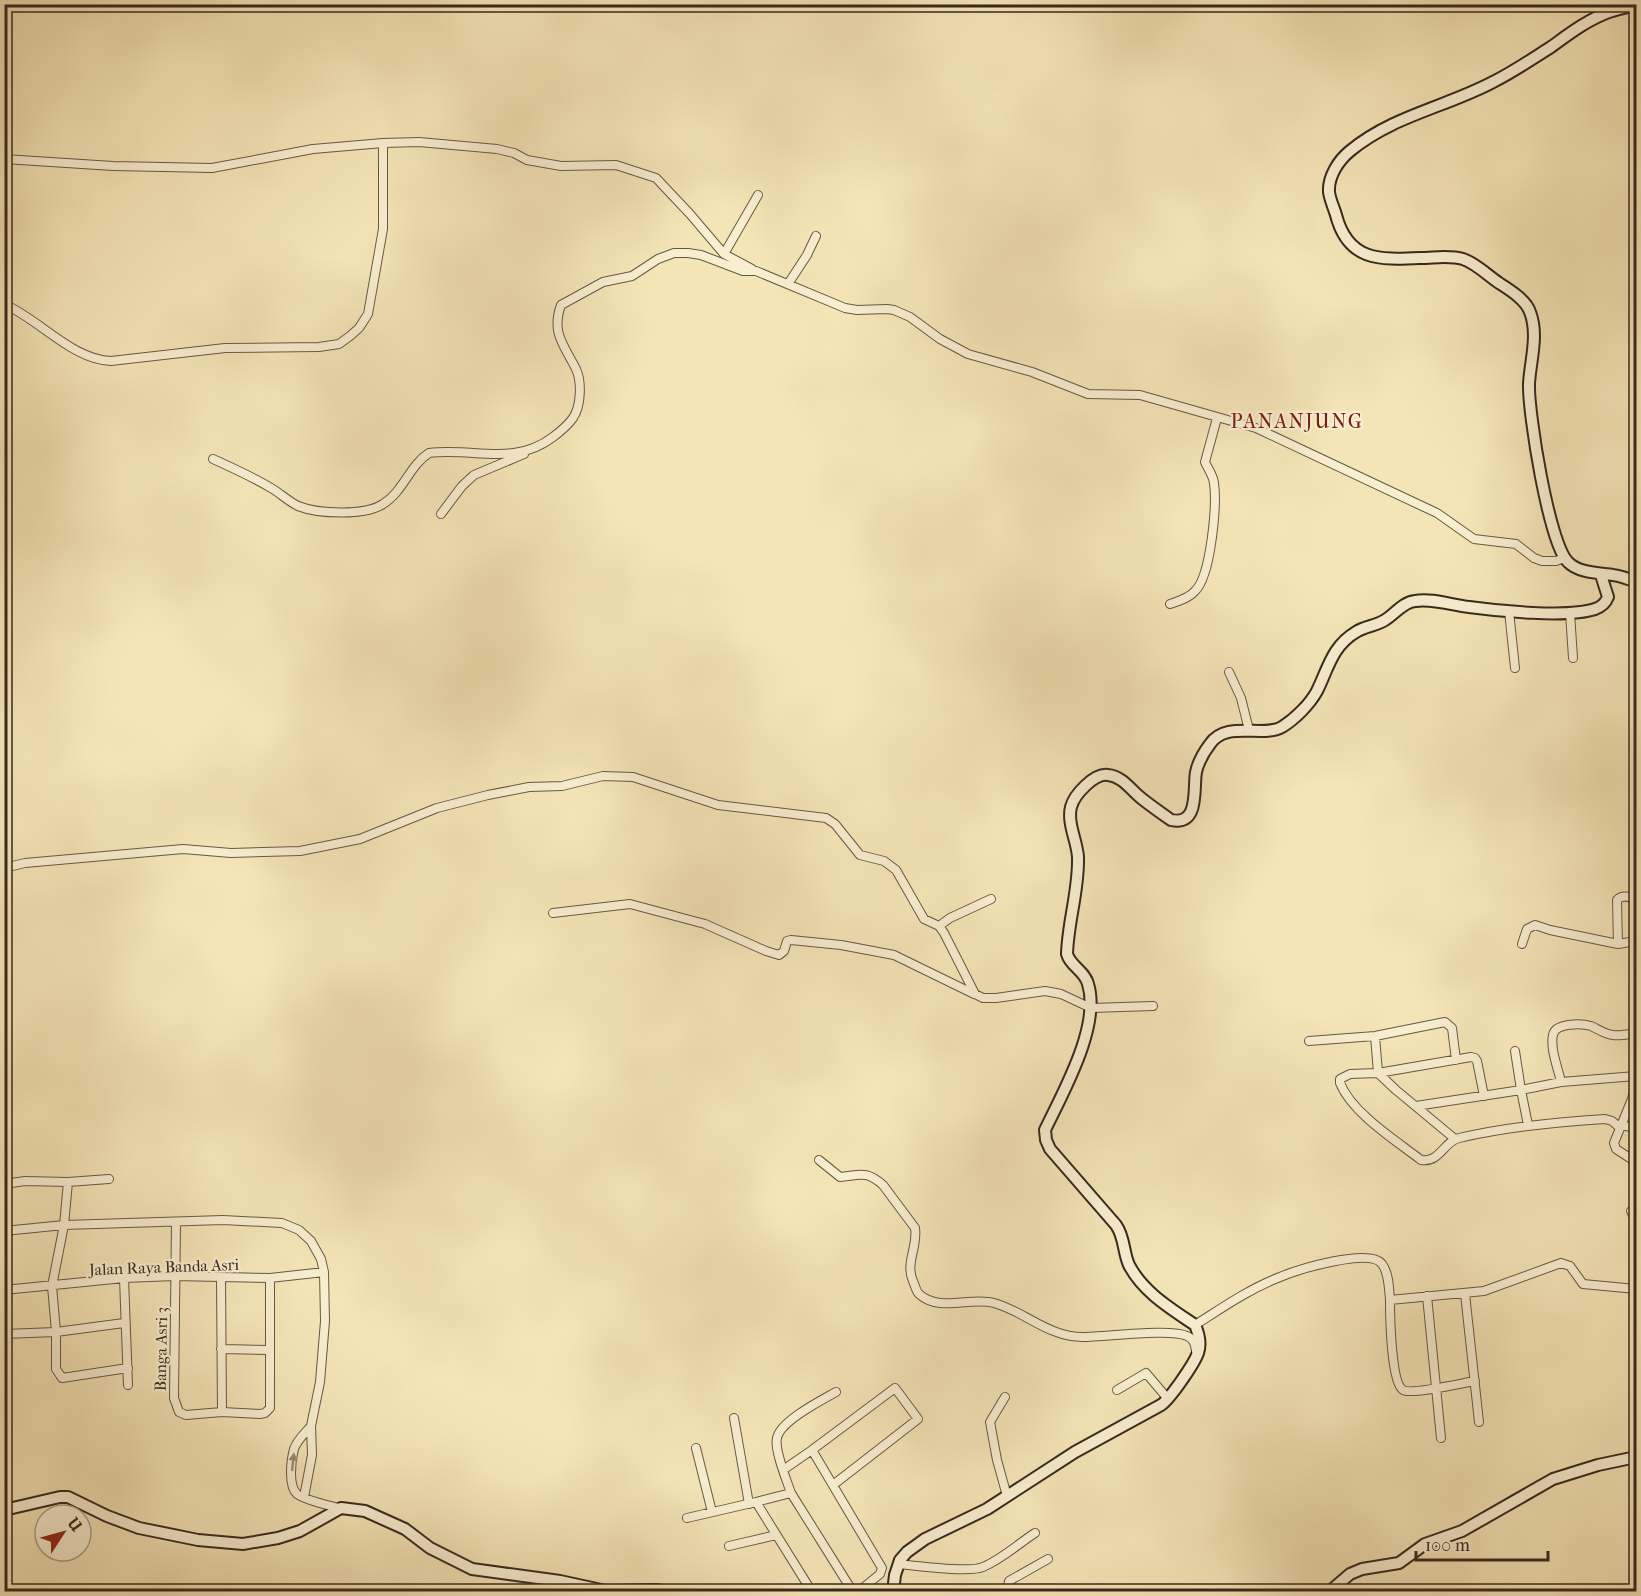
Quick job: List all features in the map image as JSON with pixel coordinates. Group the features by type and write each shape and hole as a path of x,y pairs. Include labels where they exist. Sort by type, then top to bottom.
{"street":[{"path":"1636,4 1595,18 1522,66 1461,98 1437,108 1417,112 1384,128 1348,153 1336,166 1329,187 1329,194 1341,229 1352,247 1360,252 1384,258 1462,259 1483,270 1526,306 1531,313 1533,327 1529,391 1537,450 1547,511 1564,558 1571,565 1601,575 1613,575 1636,582"},
{"path":"4,159 212,168 313,150 419,142 497,149 527,160 561,166 607,164 628,168 656,178 724,254 756,271 845,308 894,310 910,317 940,339 968,354 1032,372 1088,394 1140,395 1256,428 1437,513 1474,539 1516,544 1534,558 1542,561 1556,561 1564,558"},
{"path":"4,304 36,322 84,356 100,361 225,348 319,347 339,344 359,327 368,314 383,229 383,143"},
{"path":"724,254 758,195"},
{"path":"788,284 816,236"},
{"path":"441,514 462,486 474,475 508,462 549,440 564,428 578,409 578,375 561,341 558,328 557,318 561,305 603,282 632,276 669,254 688,253 743,271 756,271"},
{"path":"1170,604 1195,591 1207,567 1215,494 1213,477 1205,462 1217,418"},
{"path":"213,459 252,477 296,505 313,511 350,512 369,510 383,504 391,498 429,453 494,454 530,450"},
{"path":"893,1592 899,1564 907,1552 925,1539 987,1509 1075,1452 1168,1399 1198,1355 1199,1334 1195,1325 1143,1286 1129,1264 1122,1234 1050,1149 1046,1140 1045,1130 1073,1072 1091,1008 1088,981 1068,959 1067,954 1077,889 1078,857 1071,816 1071,807 1075,798 1096,778 1108,775 1126,784 1171,820 1183,819 1192,811 1196,771 1211,742 1223,734 1281,728 1297,716 1315,694 1334,653 1347,637 1385,620 1409,602 1417,600 1509,610 1569,613 1596,609 1608,597 1601,575"},
{"path":"1509,610 1515,668"},
{"path":"1569,613 1573,658"},
{"path":"1229,672 1241,698 1249,730"},
{"path":"4,868 25,863 171,850 231,853 300,851 360,839 437,808 488,795 529,787 562,786 603,776 629,776 718,805 826,818 835,824 861,855 884,861 896,870 924,919 939,926 947,938 975,994"},
{"path":"1618,944 1617,900 1626,896 1636,899"},
{"path":"939,926 950,918 992,899"},
{"path":"553,913 630,904 705,924 779,955 784,951 787,942 791,940 841,945 889,954 983,998 1045,991 1061,994 1091,1008 1153,1006"},
{"path":"1522,944 1529,926 1535,925 1618,944 1636,941"},
{"path":"1309,1041 1375,1036 1445,1022 1452,1028 1456,1060"},
{"path":"1561,1082 1552,1039 1557,1028 1574,1025 1590,1026 1602,1033 1615,1035 1636,1033"},
{"path":"1375,1036 1378,1073 1455,1139"},
{"path":"1515,1051 1528,1125"},
{"path":"1484,1096 1475,1058 1345,1076 1340,1079 1350,1100 1371,1121 1421,1160 1428,1161 1440,1154 1455,1139 1528,1125 1605,1119 1620,1126 1636,1128"},
{"path":"1416,1106 1561,1082 1636,1076"},
{"path":"1636,1083 1614,1143 1636,1162"},
{"path":"819,1160 840,1178 862,1173 877,1179 883,1185 915,1228 916,1236 911,1249 909,1273 918,1293 934,1302 992,1302 1063,1335 1080,1337 1158,1333 1185,1335 1193,1340 1198,1355"},
{"path":"4,1184 25,1181 68,1182 109,1179"},
{"path":"68,1182 64,1225 52,1286 57,1374 62,1378 128,1368"},
{"path":"1631,1211 1636,1221"},
{"path":"4,1231 64,1225 223,1220 282,1223 299,1230 311,1241 321,1259 324,1272 325,1320 320,1382 310,1426 312,1455 304,1497"},
{"path":"175,1276 176,1222"},
{"path":"1195,1325 1244,1294 1281,1276 1359,1256 1375,1259 1382,1264 1387,1279 1398,1386 1406,1391 1475,1381"},
{"path":"1390,1300 1484,1291 1561,1263 1570,1266 1582,1284 1636,1290"},
{"name":"Jalan Raya Banda Asri","path":"4,1290 124,1278 175,1276 270,1278 324,1272"},
{"name":"Banga Asri 3","path":"175,1276 174,1398 179,1412 186,1414 222,1412 260,1414 268,1411 271,1406 270,1278"},
{"path":"221,1277 222,1412"},
{"path":"124,1278 128,1385"},
{"path":"1465,1294 1479,1422"},
{"path":"1427,1296 1441,1438"},
{"path":"4,1334 56,1332 124,1323"},
{"path":"221,1349 270,1350"},
{"path":"1117,1390 1146,1372 1168,1399"},
{"path":"783,1470 895,1388 918,1419 833,1485"},
{"path":"837,1392 791,1419 776,1439 791,1493 853,1592"},
{"path":"1005,1396 990,1422 1007,1496"},
{"path":"734,1418 752,1503 776,1535 812,1592"},
{"path":"310,1426 294,1448 291,1468 293,1487 298,1495 328,1506 365,1511 405,1529 429,1548 472,1569 560,1581 606,1591 657,1590 666,1592"},
{"path":"696,1448 712,1512"},
{"path":"812,1450 882,1568 880,1574 858,1592"},
{"path":"1329,1592 1350,1574 1362,1569 1399,1563 1425,1544 1462,1531 1553,1479 1598,1465 1636,1457"},
{"path":"687,1518 791,1493"},
{"path":"4,1510 68,1497 107,1516 139,1528 198,1540 243,1544 278,1538 300,1531 341,1508"},
{"path":"899,1564 935,1568 980,1568 1004,1555 1035,1533"},
{"path":"729,1546 776,1535"},
{"path":"1007,1592 1009,1581 1048,1559"}],"district":[{"name":"PANANJUNG","path":"1297,421"}]}
